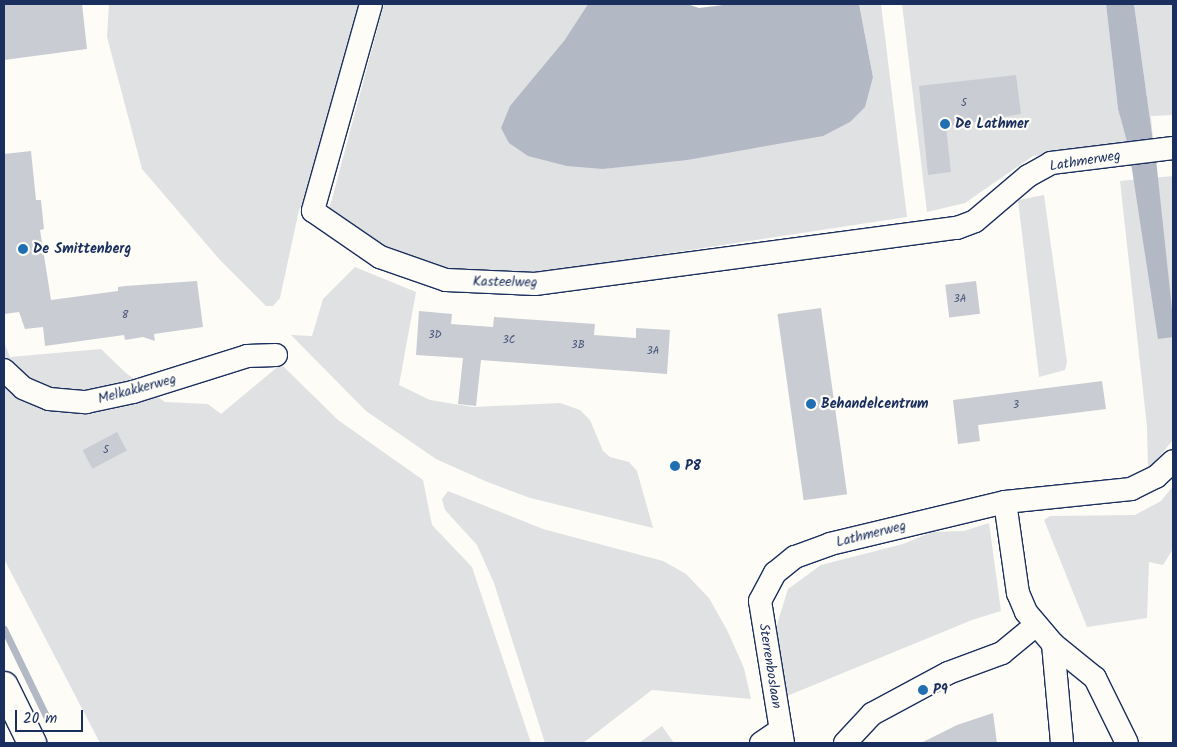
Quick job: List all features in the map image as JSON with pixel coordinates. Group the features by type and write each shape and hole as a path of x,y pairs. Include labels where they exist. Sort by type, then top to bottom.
{"main road":[{"path":"4,686 32,743"}],"street":[{"name":"Kasteelweg","path":"371,4 313,211 359,244 407,269 446,280 535,284 927,233"},
{"name":"Lathmerweg","path":"927,233 957,228 975,221 1028,176 1051,163 1166,149"},
{"name":"Melkakkerweg","path":"4,370 23,388 49,399 86,402 133,392 247,356 276,355"},
{"name":"Lathmerweg","path":"760,601 775,574 795,557 830,544 1005,502 1131,490 1156,477 1173,461"},
{"path":"1005,502 1018,593 1036,625 1053,644 1095,678 1127,743"},
{"name":"Sterrenboslaan","path":"760,601 781,736 761,743"},
{"path":"845,743 872,714 948,673 1002,653 1036,625"},
{"path":"1053,644 1062,743"}],"shaded area":[{"path":"109,4 361,4 310,189 299,210 280,298 273,306 266,306 219,259 142,169 107,37"},
{"path":"384,4 588,4 564,41 603,169 762,147 873,77 859,4 881,4 907,217 532,274 430,268 395,256 328,214"},
{"path":"588,4 687,4 699,8 731,4 859,4 873,77 865,107 850,122 823,136 687,160 603,169 567,166 528,156 509,143 501,128 510,106 564,41"},
{"path":"902,4 1106,4 1118,109 1128,145 1033,156 965,203 927,212"},
{"path":"1106,4 1134,4 1153,141 1128,145 1118,109"},
{"path":"1134,4 1173,4 1173,115 1151,116 1153,141"},
{"path":"1156,159 1173,319 1173,337 1158,339 1131,163"},
{"path":"1173,176 1173,440 1148,470 1147,427 1120,181"},
{"path":"1044,195 1067,362 1065,370 1039,377 1018,200"},
{"path":"355,267 416,292 399,385 430,400 473,407 560,403 580,410 590,420 603,451 610,457 629,462 637,471 653,528 530,498 485,481 436,459 366,411 291,335 312,336 323,299"},
{"path":"4,342 10,357 101,349 126,373 165,402 208,404 221,414 281,364 338,420 423,480 432,525 472,567 531,743 100,743 4,559"},
{"path":"1173,486 1173,549 1163,565 1149,562 1147,618 1087,627 1044,520 1050,516 1135,515 1161,501"},
{"path":"448,491 543,529 663,561 686,574 709,598 727,630 744,668 751,699 652,690 583,743 545,743 494,583 477,545 445,510 442,499"},
{"path":"989,523 1001,611 972,620 787,696 775,631 788,589 821,565 903,544 932,532 964,531"},
{"path":"662,726 674,743 639,743"}],"building":[{"path":"4,4 82,4 87,49 4,60"},
{"name":"De Lathmer","path":"1016,75 1021,114 946,127 951,172 928,175 919,86"},
{"name":"De Smittenberg","path":"31,151 36,200 41,200 44,229 40,230 51,300 118,291 118,287 125,286 197,281 203,327 154,334 155,341 143,337 125,340 124,335 45,346 43,327 25,329 19,312 4,314 4,154"},
{"path":"976,281 980,314 949,318 945,285"},
{"name":"Behandelcentrum","path":"821,308 847,494 804,500 777,314"},
{"path":"419,311 452,314 451,324 493,327 494,317 595,324 594,335 636,338 636,328 670,330 667,374 481,360 476,406 458,404 463,358 416,355"},
{"path":"1102,381 1106,409 978,425 980,441 958,444 953,400"},
{"path":"117,432 127,451 92,469 83,450"},
{"path":"993,713 997,743 921,743 957,725"}],"waterway":[{"path":"4,629 46,716"}],"place":[{"name":"De Lathmer","path":"945,124"},
{"name":"De Smittenberg","path":"23,249"},
{"name":"Behandelcentrum","path":"811,404"},
{"name":"P8","path":"675,466"},
{"name":"P9","path":"923,690"}]}
